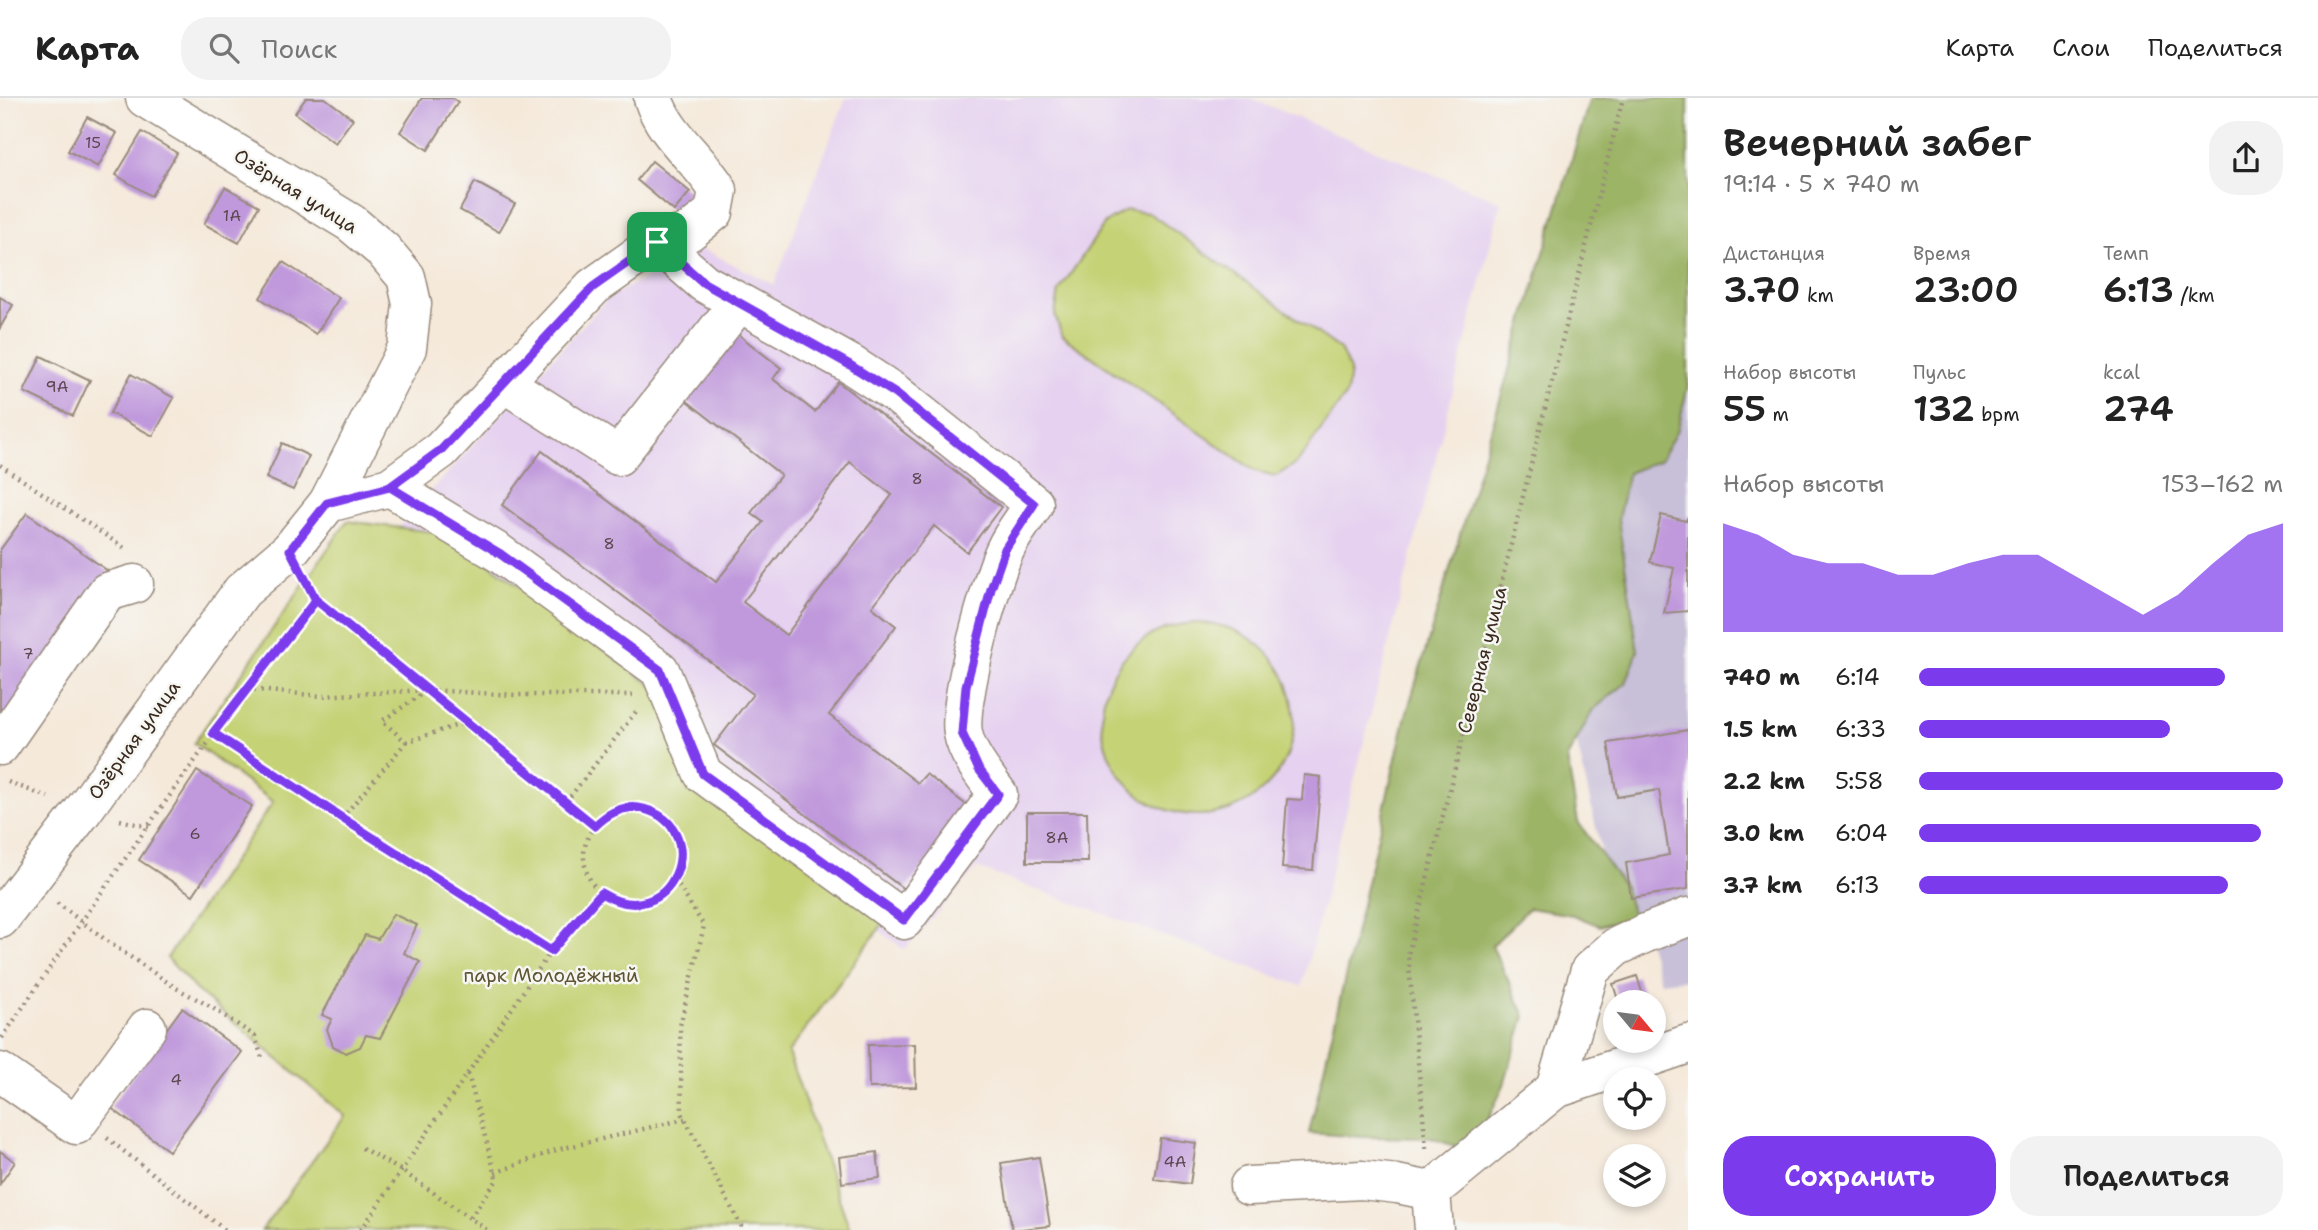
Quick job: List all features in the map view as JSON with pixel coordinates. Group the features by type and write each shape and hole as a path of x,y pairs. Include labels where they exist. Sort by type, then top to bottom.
{"street":[{"name":"Озёрная улица","path":"6,897 82,812 242,591 290,550 327,503 407,348 412,304 406,277 383,250 351,223 145,98"},
{"path":"327,503 390,487 441,450 593,287 657,242 689,232 714,212 718,190 707,171 681,146 658,114 653,98"},
{"path":"390,487 499,553 660,670 703,774 904,920 998,794 978,768 962,733 966,686 991,589 1005,549 1034,504 896,394 704,283 657,242"},
{"path":"504,383 618,456 738,303"},
{"path":"0,746 107,592 131,567"},
{"path":"1555,1089 1590,970 1616,947 1688,917"},
{"path":"0,1072 76,1125 147,1028"},
{"path":"1431,1191 1555,1089 1688,1044"},
{"path":"1249,1186 1362,1180 1431,1191"},
{"path":"1431,1191 1434,1230"}],"path":[{"name":"Северная улица","path":"1431,1191 1408,955 1623,98"},
{"path":"0,465 131,567"},
{"path":"290,550 316,600 595,826"},
{"path":"0,1042 81,920 213,733 316,600"},
{"path":"246,689 321,696 427,690 515,695 638,696"},
{"path":"406,742 382,721 427,690"},
{"path":"566,802 646,698"},
{"path":"342,818 406,742 467,722"},
{"path":"213,733 551,951"},
{"path":"0,780 18,784 82,812"},
{"path":"637,807 653,812 666,820 676,833 680,864 675,880 655,899 641,904 613,900 601,893 591,881 584,853 587,838 607,815 621,809 637,807"},
{"path":"675,880 704,926 680,1026 682,1113 743,1230"},
{"path":"361,1230 551,951 601,893"},
{"path":"81,920 176,988 255,1036 263,1061"},
{"path":"468,1073 496,1180 470,1218"},
{"path":"82,1118 225,1230"},
{"path":"495,1173 556,1150 685,1119"},
{"path":"362,1148 401,1171 487,1230"}],"shaded area":[{"path":"846,98 1250,98 1501,202 1302,986 977,868 904,950 639,740 392,539 406,518 609,297 703,249 774,285"},
{"path":"1688,215 1688,979 1660,982 1646,933 1614,907 1564,686 1638,651 1617,519"}],"green space":[{"path":"1590,98 1688,98 1688,385 1678,429 1660,460 1628,473 1618,519 1638,651 1626,683 1593,710 1567,758 1578,822 1623,885 1634,917 1600,926 1573,915 1529,908 1492,946 1525,1016 1504,1085 1473,1152 1431,1138 1309,1133 1405,719"},
{"path":"1126,210 1149,213 1340,349 1350,370 1347,393 1298,462 1276,476 1255,471 1062,336 1055,315 1059,291 1105,223"},
{"name":"парк Молодёжный","path":"347,521 449,534 657,689 690,767 885,921 788,1053 850,1230 262,1230 345,1116 195,989 167,958 273,802 194,743"},
{"path":"1198,623 1235,631 1266,651 1286,682 1294,719 1286,756 1266,787 1235,807 1198,815 1161,807 1130,787 1110,756 1102,719 1110,682 1130,651 1161,631"}],"building":[{"path":"306,98 325,98 353,119 335,143 295,113"},
{"path":"422,98 452,98 458,102 428,150 400,132"},
{"path":"87,117 117,133 98,167 68,151"},
{"path":"142,132 177,153 151,196 116,175"},
{"path":"652,161 690,192 674,211 637,180"},
{"path":"475,182 515,204 499,232 460,210"},
{"path":"225,187 259,206 239,243 204,224"},
{"path":"283,262 339,298 316,334 260,298"},
{"path":"0,297 13,305 0,328"},
{"path":"734,331 781,368 773,379 815,412 838,382 1001,507 967,552 934,526 872,607 896,626 829,715 918,783 926,774 969,807 905,890 714,745 753,694 502,505 542,451 716,582 763,522 751,513 781,475 682,397","holes":["850,462 892,495 786,635 743,602"]},
{"path":"41,356 90,380 73,416 24,392"},
{"path":"131,374 174,398 153,436 110,413"},
{"path":"282,443 309,456 293,490 266,478"},
{"path":"27,513 112,574 0,732 0,550"},
{"path":"1661,515 1686,521 1688,516 1688,611 1664,613 1674,568 1650,562"},
{"path":"1688,730 1688,889 1631,898 1626,863 1669,855 1659,790 1617,797 1608,743"},
{"path":"197,771 252,806 193,895 139,860"},
{"path":"1304,775 1321,777 1313,870 1282,868 1287,799 1302,800"},
{"path":"1027,812 1087,812 1088,862 1027,862"},
{"path":"393,914 417,925 404,953 420,962 380,1038 366,1035 360,1047 346,1053 333,1046 327,1029 332,1019 322,1015 365,935 378,939"},
{"path":"1637,976 1641,990 1615,990 1613,984"},
{"path":"182,1008 242,1052 169,1151 110,1107"},
{"path":"915,1044 916,1087 869,1088 868,1045"},
{"path":"1160,1138 1196,1143 1190,1184 1154,1179"},
{"path":"0,1151 15,1162 0,1184"},
{"path":"877,1152 880,1178 842,1183 839,1157"},
{"path":"1039,1157 1050,1226 1012,1230 1001,1163"}],"route":[{"path":"657,242 593,287 441,450 390,487 327,503 290,550 316,600 595,826 607,815 621,809 637,807 666,820 676,833 680,848 680,864 675,880 666,891 641,904 627,904 601,893 551,951 213,733 316,600 290,550 327,503 390,487 499,553 660,670 703,774 904,920 998,794 978,768 962,733 966,686 991,589 1005,549 1034,504 896,394 704,283 657,242"}]}
